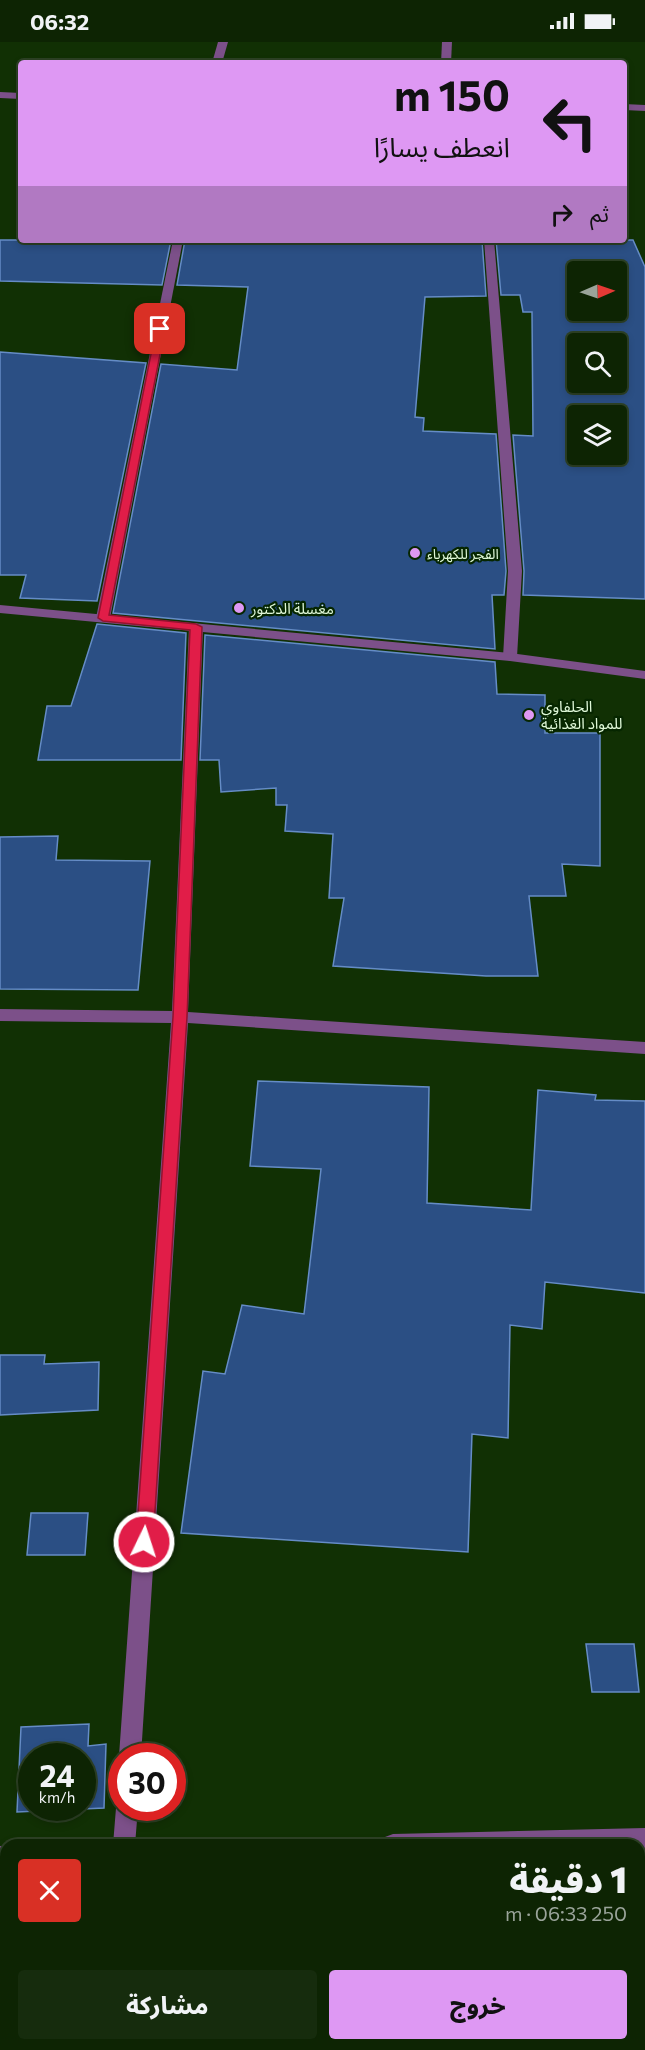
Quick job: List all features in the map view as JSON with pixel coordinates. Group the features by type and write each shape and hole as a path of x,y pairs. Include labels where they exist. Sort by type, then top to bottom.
{"street":[{"path":"218,60 223,42"},
{"path":"446,60 447,42"},
{"path":"0,95 18,96"},
{"path":"627,107 645,108"},
{"path":"103,618 177,243"},
{"path":"489,243 515,571 510,657"},
{"path":"0,609 510,657 645,675"},
{"path":"131,1743 180,1017 196,627"},
{"path":"0,1016 180,1017 645,1048"},
{"path":"124,1839 126,1821"}],"building":[{"path":"0,240 18,240 18,243 170,243 162,285 0,281"},
{"path":"627,240 633,240 645,267 645,599 523,595 524,571 513,435 533,436 532,312 523,312 520,295 501,295 496,243 627,243"},
{"path":"184,243 482,243 486,296 425,297 415,417 424,418 423,431 496,434 506,571 504,595 492,595 495,649 113,613 161,364 237,370 248,287 177,285"},
{"path":"0,352 146,363 97,601 20,598 26,575 0,575"},
{"path":"97,624 186,633 181,760 38,760 47,706 71,706"},
{"path":"205,635 495,662 497,694 545,695 545,733 600,733 600,866 562,864 566,896 529,896 538,976 486,976 333,966 344,898 329,898 333,834 285,831 287,805 276,805 276,788 221,792 219,760 200,760"},
{"path":"58,836 56,860 150,861 138,990 0,989 0,837"},
{"path":"258,1081 429,1087 427,1203 531,1210 538,1090 596,1095 595,1100 645,1101 645,1293 545,1282 542,1329 510,1325 508,1438 472,1434 468,1552 181,1533 203,1371 225,1374 242,1305 304,1314 321,1169 250,1166"},
{"path":"0,1355 45,1355 44,1364 99,1362 98,1410 0,1415"},
{"path":"31,1513 88,1513 85,1555 27,1555"},
{"path":"586,1644 634,1644 639,1692 592,1692"},
{"path":"89,1724 88,1743 20,1743 21,1727"},
{"path":"106,1744 104,1808 96,1808 96,1745"}],"place":[{"name":"الفجر للكهرباء","path":"415,553"},
{"name":"مغسلة الدكتور","path":"239,608"},
{"name":"الحلفاوي للمواد الغذائية","path":"529,715"}],"route":[{"path":"144,1542 180,1017 196,627 103,618 160,329"}]}
